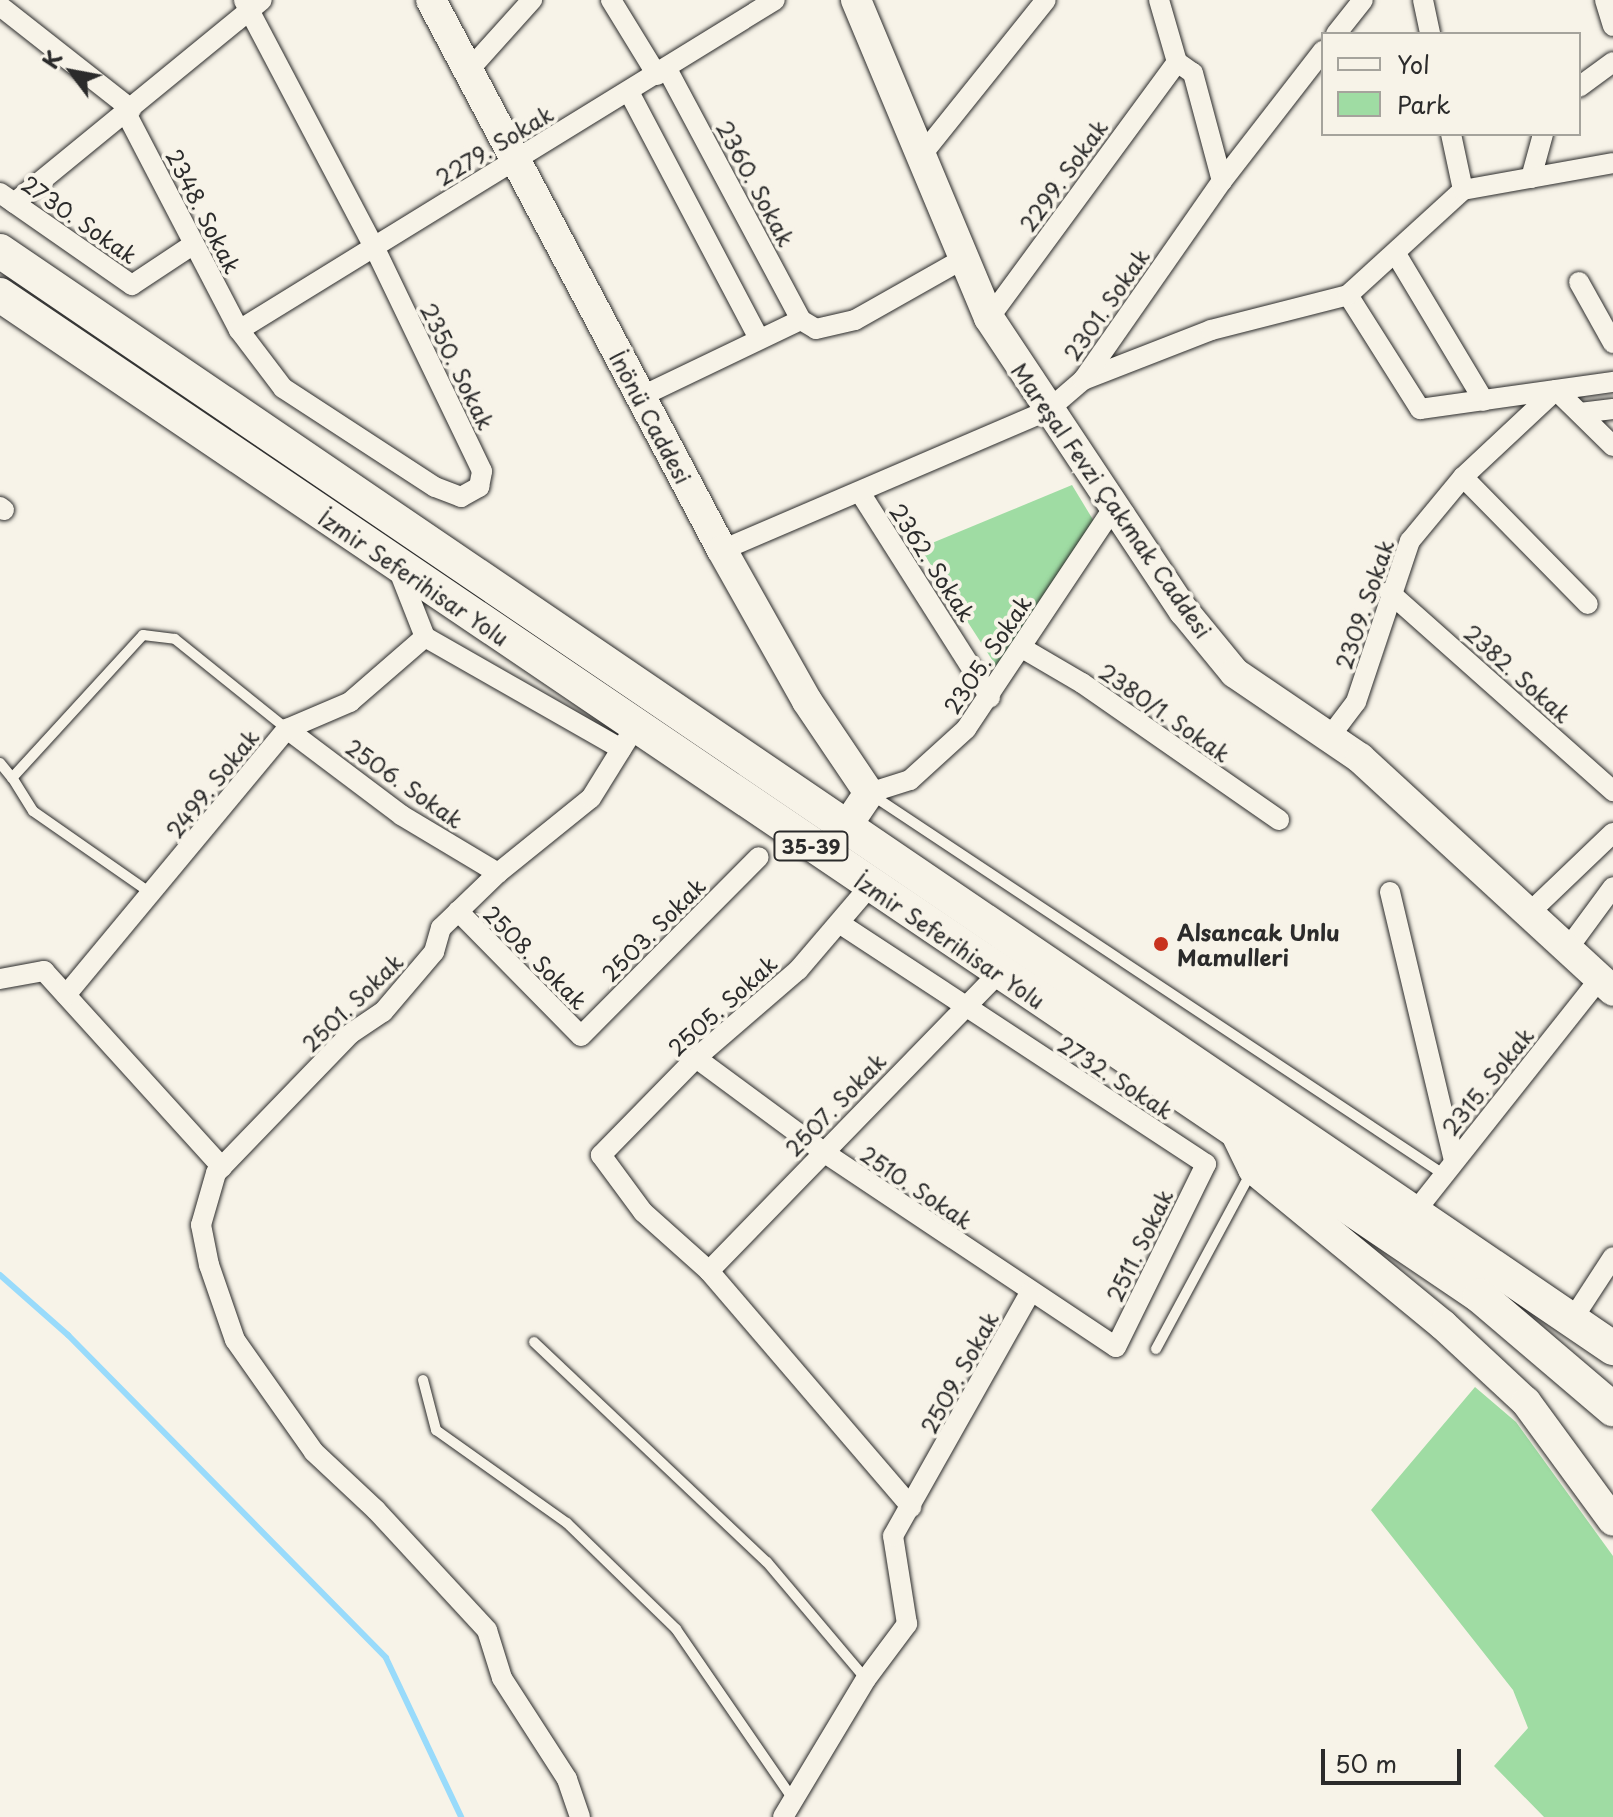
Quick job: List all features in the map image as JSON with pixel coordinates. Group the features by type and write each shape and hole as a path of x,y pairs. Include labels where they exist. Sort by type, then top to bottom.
{"main road":[{"name":"İzmir Seferihisar Yolu","path":"0,251 848,824 1613,1348"},
{"name":"İzmir Seferihisar Yolu","path":"0,295 397,565 628,738 869,887 1480,1296 1613,1409"}],"street":[{"name":"İnönü Caddesi","path":"431,0 722,550 807,701 869,793"},
{"path":"468,71 532,0"},
{"name":"2360. Sokak","path":"611,0 662,72 801,320"},
{"name":"2279. Sokak","path":"239,330 775,0"},
{"path":"920,157 1046,0"},
{"path":"1159,0 1177,62 1193,73 1222,181"},
{"path":"1338,32 1363,0"},
{"path":"1423,0 1430,32"},
{"path":"1605,0 1613,26"},
{"path":"7,198 129,111 251,3"},
{"name":"2350. Sokak","path":"239,330 283,388 435,487 461,497 479,487 482,471 251,3"},
{"name":"2348. Sokak","path":"0,6 129,111 239,330"},
{"name":"Mareşal Fevzi Çakmak Caddesi","path":"865,6 920,157 989,318 1047,411 1184,611 1235,673 1360,758 1526,916 1606,985"},
{"name":"2301. Sokak","path":"722,550 861,494 1047,411 1083,380 1222,181 1321,54"},
{"name":"2299. Sokak","path":"989,318 1177,62"},
{"path":"1581,86 1613,62"},
{"path":"629,92 759,339"},
{"path":"1451,136 1463,190"},
{"path":"1531,178 1542,136"},
{"path":"1083,380 1211,330 1348,295 1463,190 1613,163"},
{"name":"2730. Sokak","path":"7,198 132,285 194,244"},
{"path":"1396,254 1484,401"},
{"path":"640,397 801,320 816,329 855,320 963,259"},
{"path":"1579,282 1613,343"},
{"path":"1348,295 1420,409 1613,382"},
{"path":"1556,390 1613,446"},
{"name":"2309. Sokak","path":"1328,739 1356,702 1389,592 1410,541 1463,477 1556,390"},
{"path":"1580,413 1613,409"},
{"path":"1463,477 1588,604"},
{"name":"2362. Sokak","path":"861,494 990,697"},
{"name":"2305. Sokak","path":"869,793 910,780 966,729 1114,507"},
{"path":"397,565 425,637 628,738"},
{"name":"2382. Sokak","path":"1389,592 1613,791"},
{"name":"2499. Sokak","path":"66,995 287,729 350,702 425,637"},
{"name":"2380/1. Sokak","path":"1022,648 1082,683 1279,820"},
{"name":"2506. Sokak","path":"287,729 401,815 498,873"},
{"name":"2501. Sokak","path":"222,1167 350,1034 383,1012 434,952 441,928 458,911 498,873 591,798 628,738"},
{"path":"848,824 869,793"},
{"path":"1526,916 1613,833"},
{"name":"2503. Sokak","path":"581,1036 759,857"},
{"name":"2505. Sokak","path":"709,1271 643,1212 601,1155 696,1058 798,970 841,924 869,887"},
{"path":"1566,951 1613,887"},
{"path":"1390,892 1449,1167"},
{"name":"2508. Sokak","path":"458,911 581,1036"},
{"name":"2732. Sokak","path":"841,924 1206,1164"},
{"path":"0,979 44,971 222,1167 216,1173 201,1225 209,1265 235,1340 314,1452 376,1510 487,1630 502,1678 567,1779 580,1817"},
{"name":"2507. Sokak","path":"709,1271 822,1151 999,973"},
{"name":"2315. Sokak","path":"1414,1213 1449,1167 1606,985"},
{"name":"2510. Sokak","path":"696,1058 822,1151 1030,1293 1116,1347"},
{"path":"1234,1130 1253,1169 1443,1325 1526,1402 1613,1521"},
{"name":"2511. Sokak","path":"1116,1347 1206,1164"},
{"path":"1572,1320 1613,1257"},
{"path":"709,1271 911,1507"},
{"name":"2509. Sokak","path":"788,1808 866,1679 907,1624 893,1536 1030,1293"}],"lane":[{"path":"12,778 143,635 175,639 287,729"},
{"path":"0,763 33,811 152,894"},
{"path":"869,793 1449,1167"},
{"path":"1156,1349 1253,1169"},
{"path":"534,1342 767,1562 866,1679"},
{"path":"423,1380 436,1430 567,1523 676,1629 788,1808"}],"green space":[{"path":"1072,485 1095,523 998,669 920,548"},
{"path":"1475,1387 1516,1422 1613,1556 1613,1817 1544,1817 1494,1766 1528,1728 1513,1690 1371,1510"}],"waterway":[{"path":"0,1275 68,1335 386,1658 461,1817"}],"place":[{"name":"Alsancak Unlu Mamulleri","path":"1161,944"}]}
